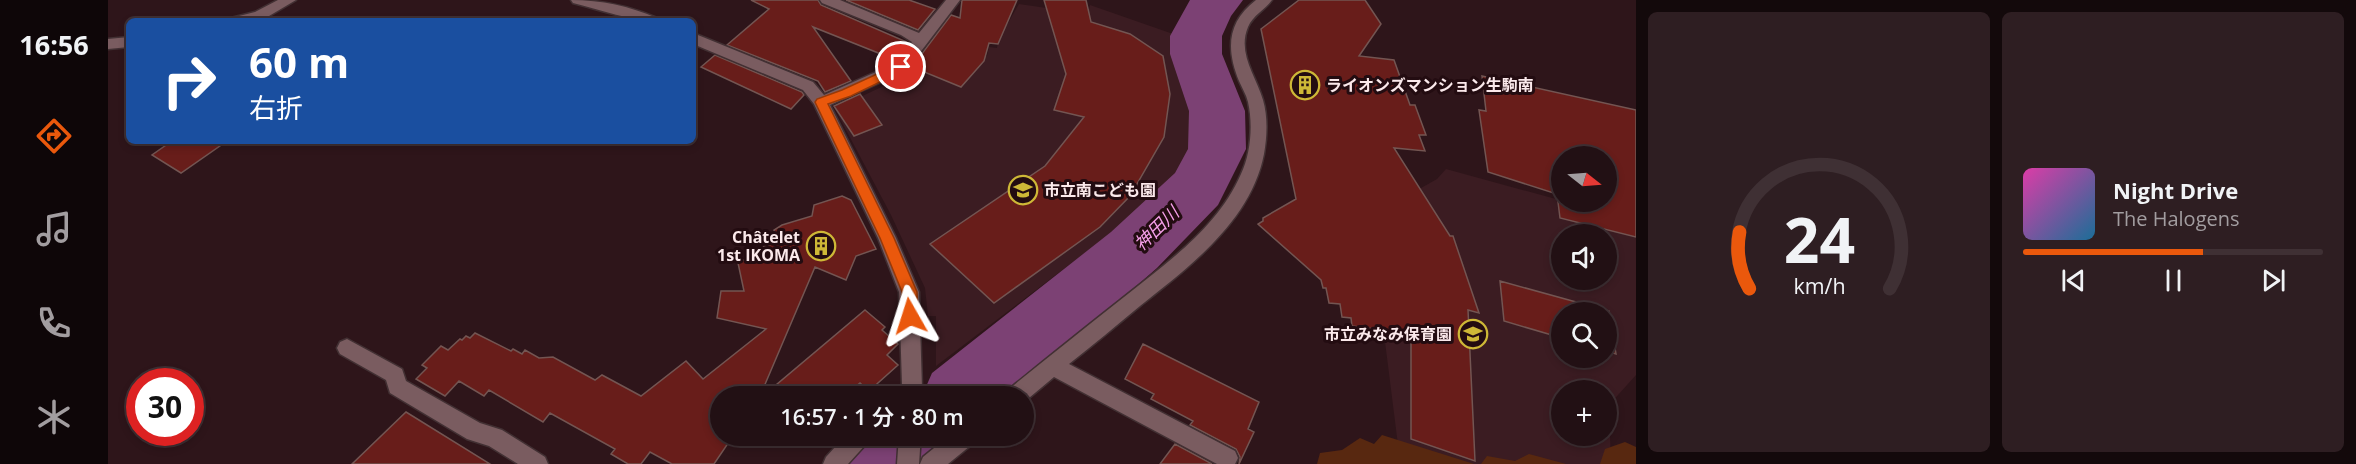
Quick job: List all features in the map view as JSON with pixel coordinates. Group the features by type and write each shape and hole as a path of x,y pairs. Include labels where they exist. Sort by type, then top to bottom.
{"street":[{"path":"250,18 259,16 289,0"},
{"path":"578,0 618,6 645,18"},
{"path":"827,0 906,32 921,41"},
{"path":"821,102 901,67 953,0"},
{"path":"1028,386 1214,232 1240,195 1252,169 1257,148 1256,103 1239,61 1237,34 1247,12 1265,0"},
{"path":"596,18 618,6"},
{"path":"696,39 808,86 821,102 887,238 909,292 909,386"},
{"path":"108,44 126,42"},
{"path":"347,348 395,375 397,386 476,432 494,437 537,464"},
{"path":"1053,366 1227,458"},
{"path":"834,464 850,446"},
{"path":"908,463 909,446"},
{"path":"931,464 953,446"}],"shaded area":[{"name":"市立南こども園","path":"1019,4 1088,14 1090,5 1176,35 1180,67 1195,102 1196,127 1190,153 1179,178 1157,203 1069,265 936,366 936,316 928,316 925,288 891,215 835,109 911,73 975,55 987,56 989,47 997,48 998,40"},
{"name":"市立みなみ保育園","path":"1446,169 1551,198 1551,212 1603,212 1636,221 1636,375 1617,396 1617,380 1551,380 1551,446 1610,446 1611,464 1456,464 1398,445 1376,270 1414,192 1437,179"},
{"path":"1382,435 1474,464 1317,464 1320,453 1342,450 1360,438 1374,444"},
{"path":"1625,442 1636,447 1636,464 1600,464 1605,449"},
{"path":"1529,454 1566,464 1481,464 1487,456 1515,461"}],"building":[{"path":"751,0 818,0 821,5 909,43 896,60 813,27 851,81 825,92 818,81 727,45 769,9"},
{"path":"846,0 909,0 935,9 918,30"},
{"path":"962,0 1017,0 998,44 989,43 984,61 961,87 912,67 951,15 960,18"},
{"path":"1044,0 1086,0 1091,22 1130,34 1163,56 1170,94 1164,137 1130,196 1100,227 994,303 930,244 1045,166 1084,117 1054,110 1066,74"},
{"path":"1299,0 1365,0 1381,24 1359,56 1394,60 1410,105 1415,105 1426,135 1419,135 1425,151 1394,148 1450,236 1453,236 1479,313 1468,310 1475,461 1411,439 1411,334 1352,326 1351,318 1342,317 1340,304 1329,303 1326,288 1323,288 1321,280 1258,224 1263,221 1263,218 1296,199 1261,29"},
{"path":"715,55 802,92 804,95 791,109 701,67"},
{"path":"1482,76 1636,110 1636,237 1617,232 1617,224 1584,224 1560,218 1559,212 1617,212 1617,146 1551,146 1551,192 1488,172 1479,110 1486,111"},
{"path":"860,94 882,125 854,136 834,106"},
{"path":"168,144 223,144 181,173 152,155"},
{"path":"842,196 851,200 876,249 856,256 846,280 815,267 764,386 710,386 710,446 726,446 714,464 672,464 650,452 641,464 628,464 611,454 615,449 550,413 543,422 489,390 484,396 459,381 445,396 416,379 427,368 422,365 441,346 448,350 460,339 466,336 470,338 475,333 511,351 513,349 522,354 525,350 539,358 553,357 595,380 602,375 641,396 686,361 703,379 766,329 717,318 721,291 744,291 738,263 754,255 757,249 778,242 774,230 782,225 812,216 814,205"},
{"path":"1500,281 1576,302 1551,302 1551,335 1504,321"},
{"path":"865,310 885,327 882,330 898,344 887,355 898,365 875,386 863,386 860,383 856,386 775,386"},
{"path":"1143,344 1259,402 1248,429 1254,432 1239,464 1240,457 1236,449 1190,425 1193,421 1151,399 1154,394 1125,379"},
{"path":"406,412 490,464 352,464"},
{"path":"1175,444 1212,464 1160,464"}],"waterway":[{"name":"神田川","path":"970,386 1134,250 1197,189 1217,149 1217,111 1196,54 1196,36 1208,11 1218,0"},
{"name":"神田川","path":"885,464 900,446"}],"place":[{"name":"ライオンズマンション生駒南","path":"1305,85"},
{"name":"市立南こども園","path":"1023,190"},
{"name":"Châtelet 1st IKOMA","path":"821,246"},
{"name":"市立みなみ保育園","path":"1473,334"}],"route":[{"path":"901,67 821,102 887,238 909,292 910,316"}]}
